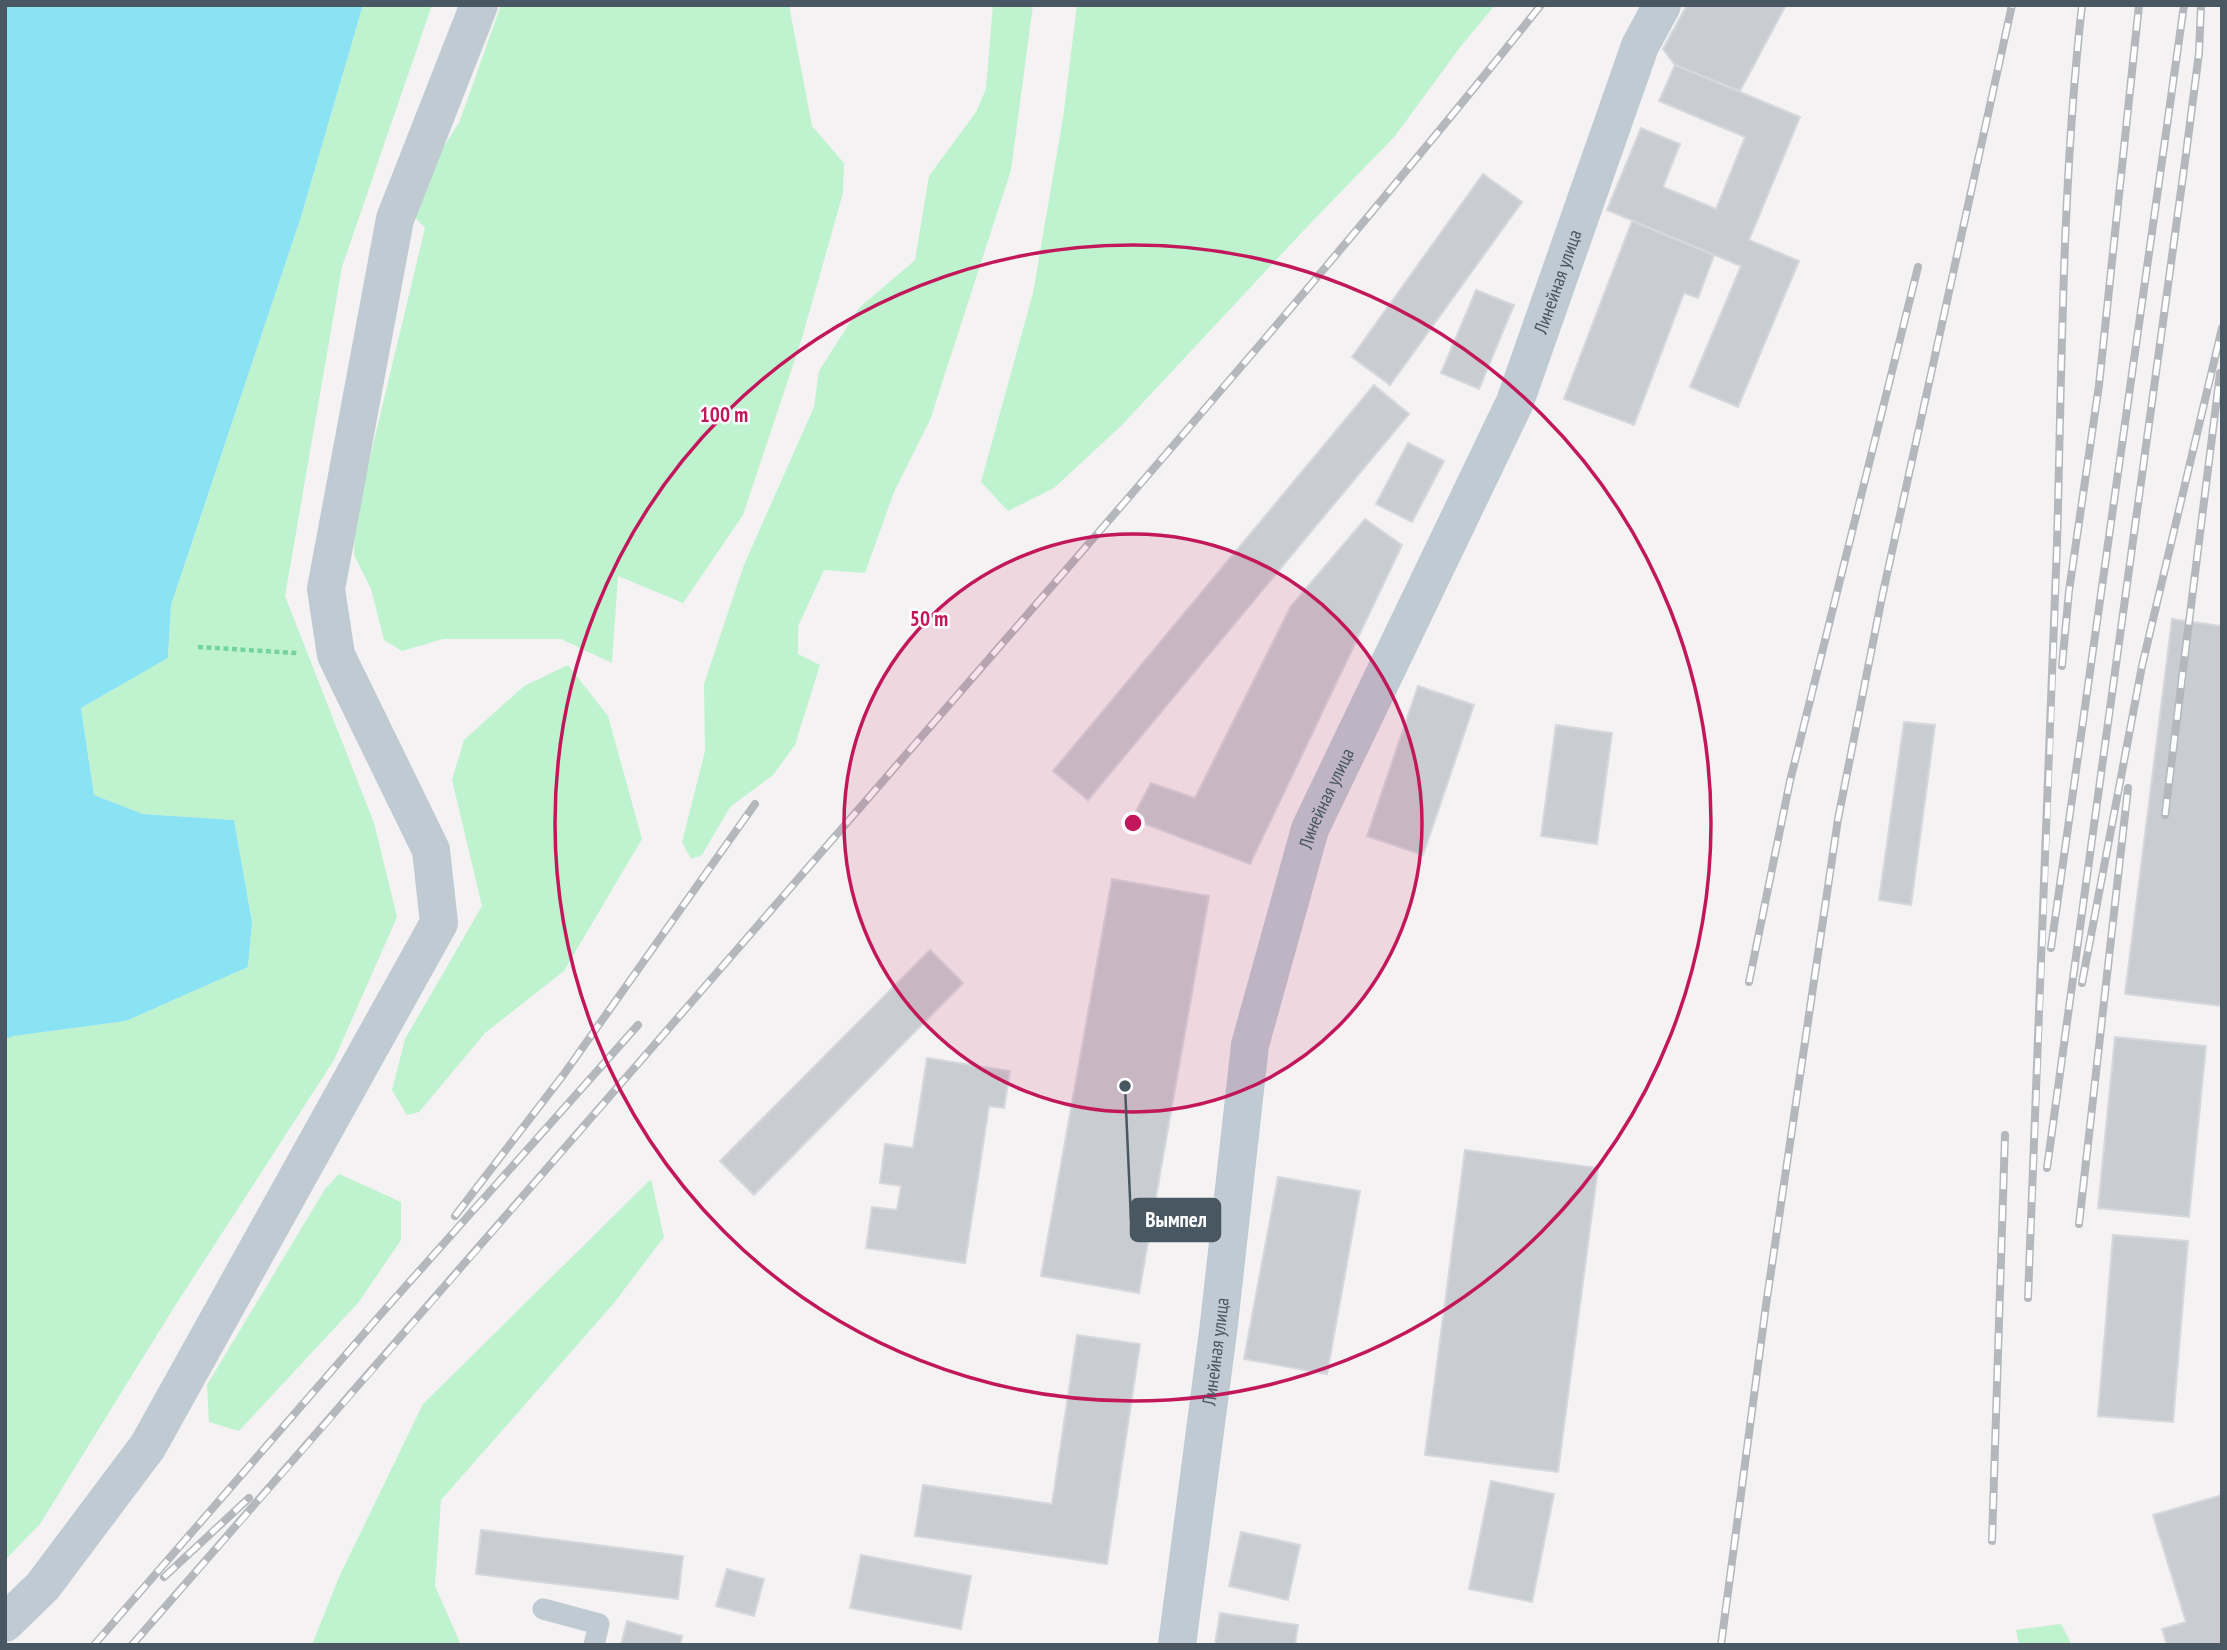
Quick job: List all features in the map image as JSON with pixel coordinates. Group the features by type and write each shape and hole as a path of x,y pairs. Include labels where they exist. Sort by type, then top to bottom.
{"street":[{"path":"5,1623 43,1586 148,1446 439,923 431,850 336,655 326,589 395,219 479,5"},
{"name":"Линейная улица","path":"1177,1645 1217,1338 1250,1045 1310,829 1515,402 1640,46 1662,5"}],"lane":[{"path":"543,1609 600,1624 594,1645"}],"path":[{"path":"198,648 336,655"}],"green space":[{"path":"363,5 432,5 342,267 285,596 374,823 397,917 334,1060 173,1309 40,1524 5,1560 5,1039 126,1021 248,967 252,922 234,820 143,814 94,795 81,708 168,658 171,605 301,217"},
{"path":"501,5 789,5 812,126 844,163 843,193 802,338 743,515 683,603 618,576 612,663 561,639 443,639 402,651 384,640 371,589 354,555 355,520 425,228 413,215 412,195 459,123"},
{"path":"993,5 1033,5 1011,170 930,420 894,492 865,573 824,570 798,626 798,654 820,665 795,745 773,775 730,807 702,855 691,859 682,842 705,751 704,684 744,565 814,407 819,371 859,308 915,260 929,176 976,112 986,89"},
{"path":"1077,5 1495,5 1461,46 1395,136 1121,426 1054,488 1008,511 981,482 1033,293 1063,118"},
{"path":"568,665 608,716 642,839 564,971 485,1033 419,1112 407,1115 392,1090 405,1039 482,906 452,780 464,740 524,686"},
{"path":"339,1174 401,1202 401,1240 358,1303 239,1431 209,1422 207,1385 325,1189"},
{"path":"651,1179 664,1237 614,1303 441,1500 435,1586 461,1645 312,1645 339,1577 423,1404"},
{"path":"2061,1624 2072,1645 2019,1645 2016,1630"}],"water":[{"path":"5,5 363,5 301,217 171,605 168,658 81,708 94,795 143,814 234,820 252,922 248,967 126,1021 5,1039"}],"building":[{"path":"1687,5 1786,5 1740,91 1675,65 1663,49"},
{"path":"1675,65 1800,117 1749,240 1799,261 1738,407 1690,387 1741,266 1607,210 1641,128 1680,144 1663,187 1716,209 1745,137 1659,101"},
{"path":"1483,174 1522,202 1390,385 1352,357"},
{"path":"1632,221 1714,255 1698,298 1684,293 1634,425 1564,399"},
{"path":"1476,290 1514,305 1479,389 1441,373"},
{"path":"1374,385 1409,414 1088,800 1053,771"},
{"path":"1408,443 1444,461 1412,522 1376,504"},
{"path":"1365,519 1402,545 1250,864 1132,819 1151,783 1195,798 1291,606"},
{"path":"2172,619 2222,626 2222,1006 2125,994"},
{"path":"1418,686 1474,705 1423,855 1367,836"},
{"path":"1904,722 1935,725 1911,905 1879,900"},
{"path":"1556,725 1612,733 1597,844 1541,836"},
{"path":"1112,879 1209,896 1139,1293 1041,1276"},
{"path":"930,950 963,983 754,1195 720,1161"},
{"path":"2115,1037 2206,1046 2189,1217 2098,1208"},
{"path":"927,1058 1010,1071 1004,1108 989,1106 965,1263 866,1248 872,1207 897,1210 901,1186 880,1183 885,1144 913,1148"},
{"path":"1465,1150 1598,1168 1558,1472 1425,1455"},
{"path":"1278,1177 1360,1191 1327,1374 1244,1359"},
{"path":"2113,1235 2188,1241 2173,1422 2098,1416"},
{"path":"1077,1335 1140,1344 1107,1564 915,1536 923,1485 1052,1504"},
{"path":"1491,1481 1554,1494 1532,1602 1469,1589"},
{"path":"2222,1495 2222,1645 2167,1645 2162,1629 2186,1622 2153,1515"},
{"path":"481,1530 683,1556 678,1599 476,1574"},
{"path":"1241,1532 1300,1545 1288,1600 1229,1586"},
{"path":"861,1555 971,1576 961,1629 850,1608"},
{"path":"727,1569 764,1579 754,1616 716,1606"},
{"path":"1220,1613 1298,1625 1295,1645 1215,1645"},
{"path":"627,1621 682,1636 680,1645 621,1645"}],"railway":[{"path":"132,1645 1153,469 1311,285 1541,5"},
{"path":"1721,1645 1766,1305 1838,819 1882,597 2012,5"},
{"path":"2028,1298 2054,638 2067,207 2082,5"},
{"path":"2062,666 2069,591 2099,385 2139,5"},
{"path":"2051,948 2184,5"},
{"path":"2047,1168 2186,154 2199,53 2201,5"},
{"path":"1749,982 1790,781 1918,267"},
{"path":"2082,983 2142,666 2222,328"},
{"path":"2165,815 2220,373"},
{"path":"2079,1224 2128,788"},
{"path":"455,1216 564,1074 755,804"},
{"path":"94,1645 381,1314 638,1025"},
{"path":"1992,1541 2005,1135"},
{"path":"164,1577 249,1498"}],"place":[{"name":"Вымпел","path":"1125,1086"}]}
